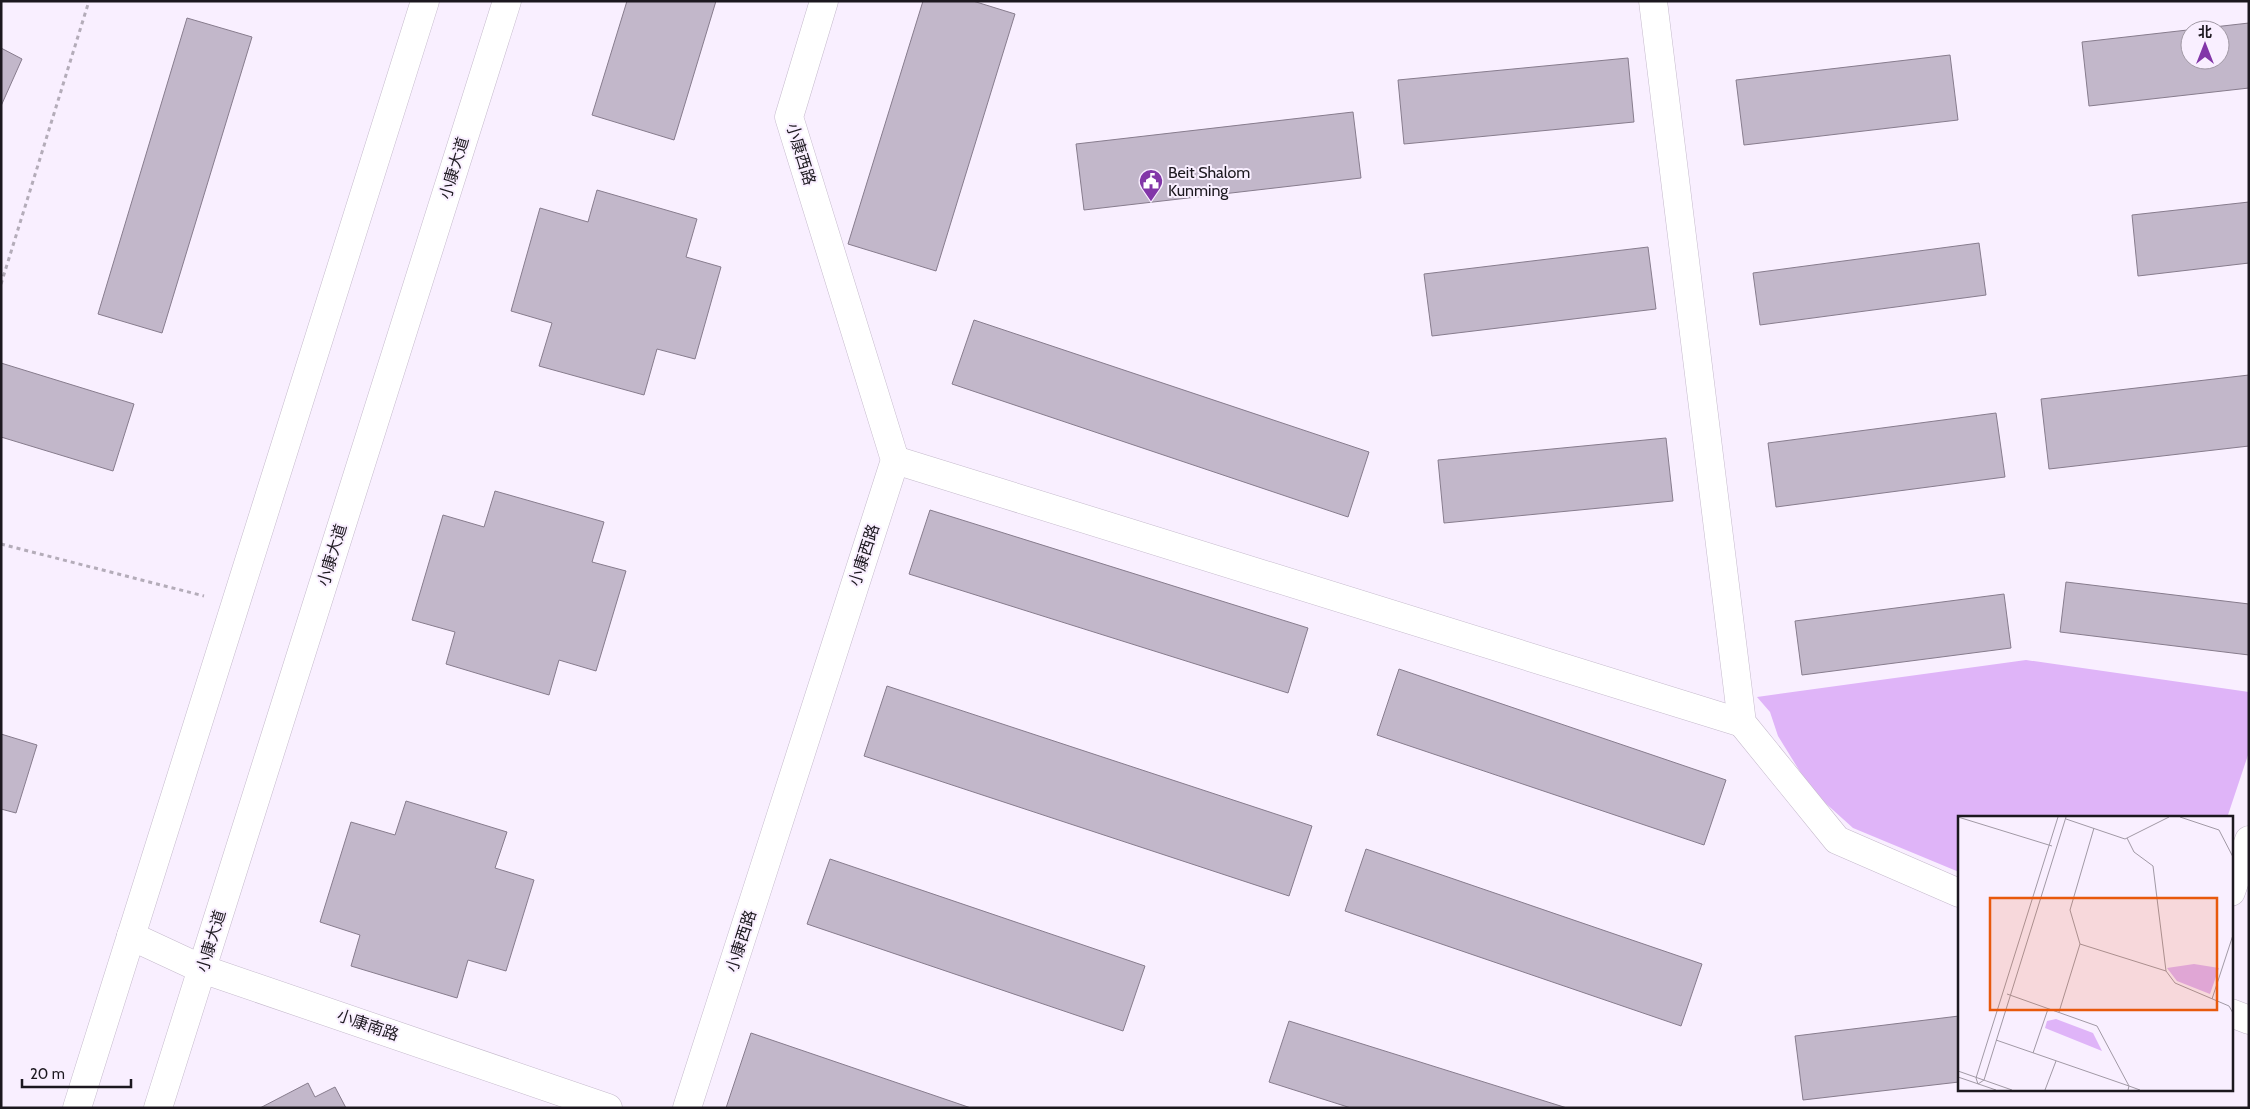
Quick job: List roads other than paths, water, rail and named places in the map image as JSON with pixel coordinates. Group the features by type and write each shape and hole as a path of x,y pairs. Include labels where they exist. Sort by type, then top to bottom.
{"main road":[{"path":"77,1108 425,1"},
{"name":"小康大道","path":"158,1108 507,1"},
{"name":"小康西路","path":"688,1108 895,460 789,117 824,1"},
{"path":"1653,1 1742,723 1838,840 1958,893"},
{"path":"895,460 1742,723"},
{"path":"2232,889 2249,840"},
{"name":"小康南路","path":"131,936 202,969 576,1102 608,1108"},
{"path":"2232,1013 2249,1020"}],"place":[{"name":"Beit Shalom Kunming","path":"1151,202"}]}
